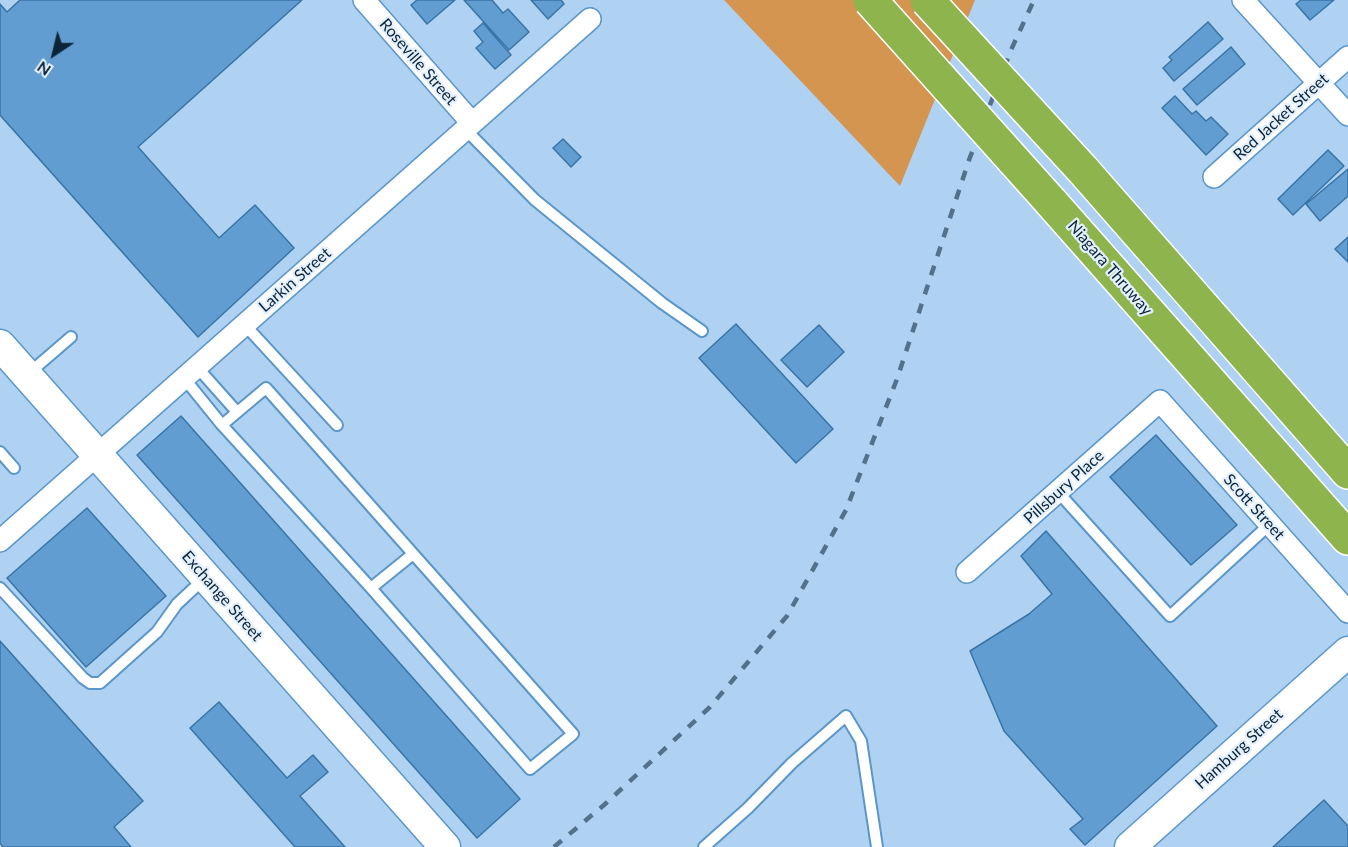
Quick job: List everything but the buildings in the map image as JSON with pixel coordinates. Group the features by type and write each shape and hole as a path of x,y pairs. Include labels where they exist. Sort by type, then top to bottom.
{"highway":[{"name":"Niagara Thruway","path":"870,0 1348,538"},
{"path":"927,0 1083,170 1343,467"}],"street":[{"name":"Roseville Street","path":"364,0 469,126"},
{"path":"1243,0 1348,115"},
{"name":"Larkin Street","path":"0,541 590,19"},
{"name":"Red Jacket Street","path":"1214,177 1348,57"},
{"name":"Exchange Street","path":"0,345 445,847"},
{"name":"Pillsbury Place","path":"967,572 1160,401"},
{"name":"Scott Street","path":"1160,401 1348,612"},
{"name":"Hamburg Street","path":"1130,847 1348,652"}],"lane":[{"path":"469,126 534,200 662,303 702,331"},
{"path":"245,324 337,425"},
{"path":"27,375 71,337"},
{"path":"190,372 237,412"},
{"path":"190,372 222,425 371,588 530,769 573,734 266,388 222,425"},
{"path":"0,452 14,468"},
{"path":"1058,492 1170,616 1270,524"},
{"path":"371,588 413,554"},
{"path":"0,588 82,678 90,683 100,683 157,632 177,604 205,578"},
{"path":"709,846 792,763 846,716 861,741 876,847"}],"shaded area":[{"path":"724,0 975,0 900,186"}],"railway":[{"path":"554,847 604,805 710,707 787,616 846,510 897,379 969,160 1011,50 1034,0"}]}
